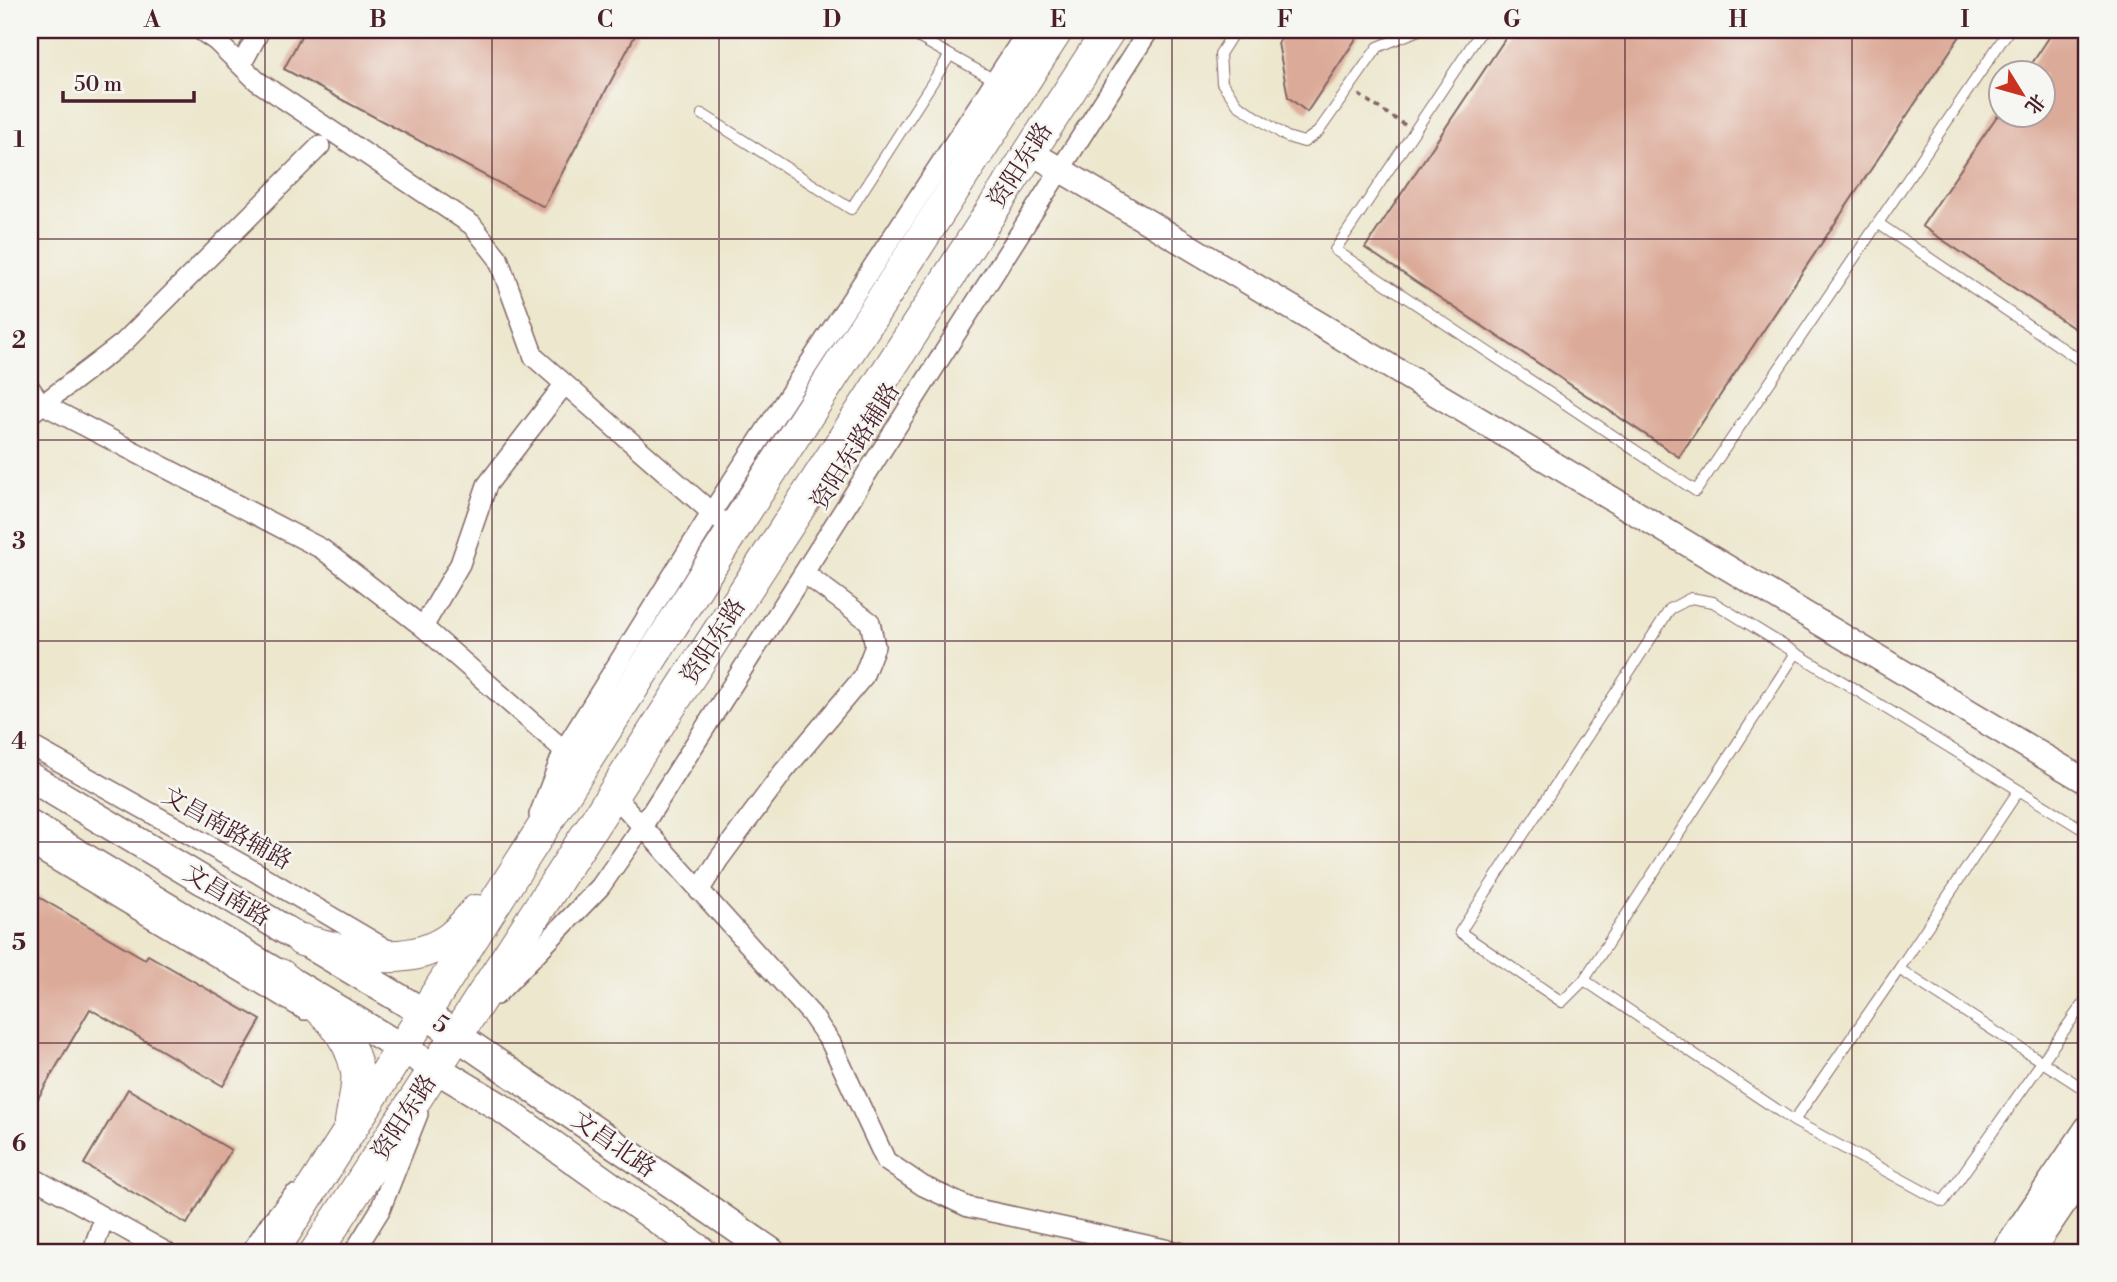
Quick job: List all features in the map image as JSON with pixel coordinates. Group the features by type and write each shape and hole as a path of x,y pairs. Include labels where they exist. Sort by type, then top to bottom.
{"main road":[{"name":"资阳东路","path":"272,1252 520,864 573,758 722,521 1005,87 1057,30"},
{"name":"资阳东路","path":"316,1252 1109,30"},
{"name":"文昌南路","path":"30,777 424,1013"},
{"name":"文昌南路","path":"30,825 500,1107 703,1252"},
{"path":"302,940 349,953 398,956 425,951 452,936 520,864"},
{"path":"281,975 330,1017 348,1041 357,1074 350,1131"},
{"name":"5","path":"424,1013 457,1035"},
{"name":"文昌北路","path":"457,1035 771,1252"}],"street":[{"path":"200,30 216,41 257,81 472,225 498,258 534,357 722,521"},
{"path":"241,65 260,30"},
{"path":"1005,87 1028,30"},
{"name":"资阳东路辅路","path":"457,1035 600,887 642,827 1149,30"},
{"path":"1034,144 2087,763"},
{"path":"320,146 123,343 34,401 323,549 423,627 573,758"},
{"path":"1065,162 2087,782"},
{"path":"423,627 460,564 487,485 564,385"},
{"path":"699,891 719,859 784,771 863,677 875,646 870,622 804,573"},
{"name":"文昌南路辅路","path":"30,746 247,867 398,956"},
{"path":"614,795 811,1014 824,1034 886,1161 923,1186 968,1207 1180,1252"},
{"path":"30,845 341,1032"},
{"path":"354,1252 380,1210 436,1067"},
{"path":"2003,1252 2087,1128"},
{"path":"251,1252 271,1222 350,1131"},
{"path":"2031,1252 2087,1168"},
{"path":"30,1176 166,1252"},
{"path":"92,1252 104,1217"}],"lane":[{"path":"905,30 1005,87"},
{"path":"1235,30 1220,54 1222,83 1238,106 1287,137 1304,142 1318,132 1378,47 1419,30"},
{"path":"1482,30 1335,250 1696,491 2009,30"},
{"path":"702,114 850,209 950,55"},
{"path":"1878,224 2087,365"},
{"path":"1796,653 1584,980 1562,1002 1460,932 1670,609 1691,598 1713,602 2020,790 2087,832"},
{"path":"1794,1121 2020,790"},
{"path":"1899,969 2087,1091"},
{"path":"1584,980 1794,1121 1943,1202 2087,998"}],"path":[{"path":"1349,88 1415,131"}],"building":[{"path":"304,30 638,30 544,207 284,69"},
{"path":"1287,30 1362,30 1307,112 1288,97 1278,43"},
{"path":"1511,30 1964,30 1679,457 1365,248"},
{"path":"2054,30 2087,30 2087,337 1922,226 1988,129 2058,130 2058,60 2034,60"},
{"path":"30,892 145,959 148,955 261,1020 223,1086 90,1009 30,1112"},
{"path":"128,1089 231,1150 187,1224 84,1164"}]}
